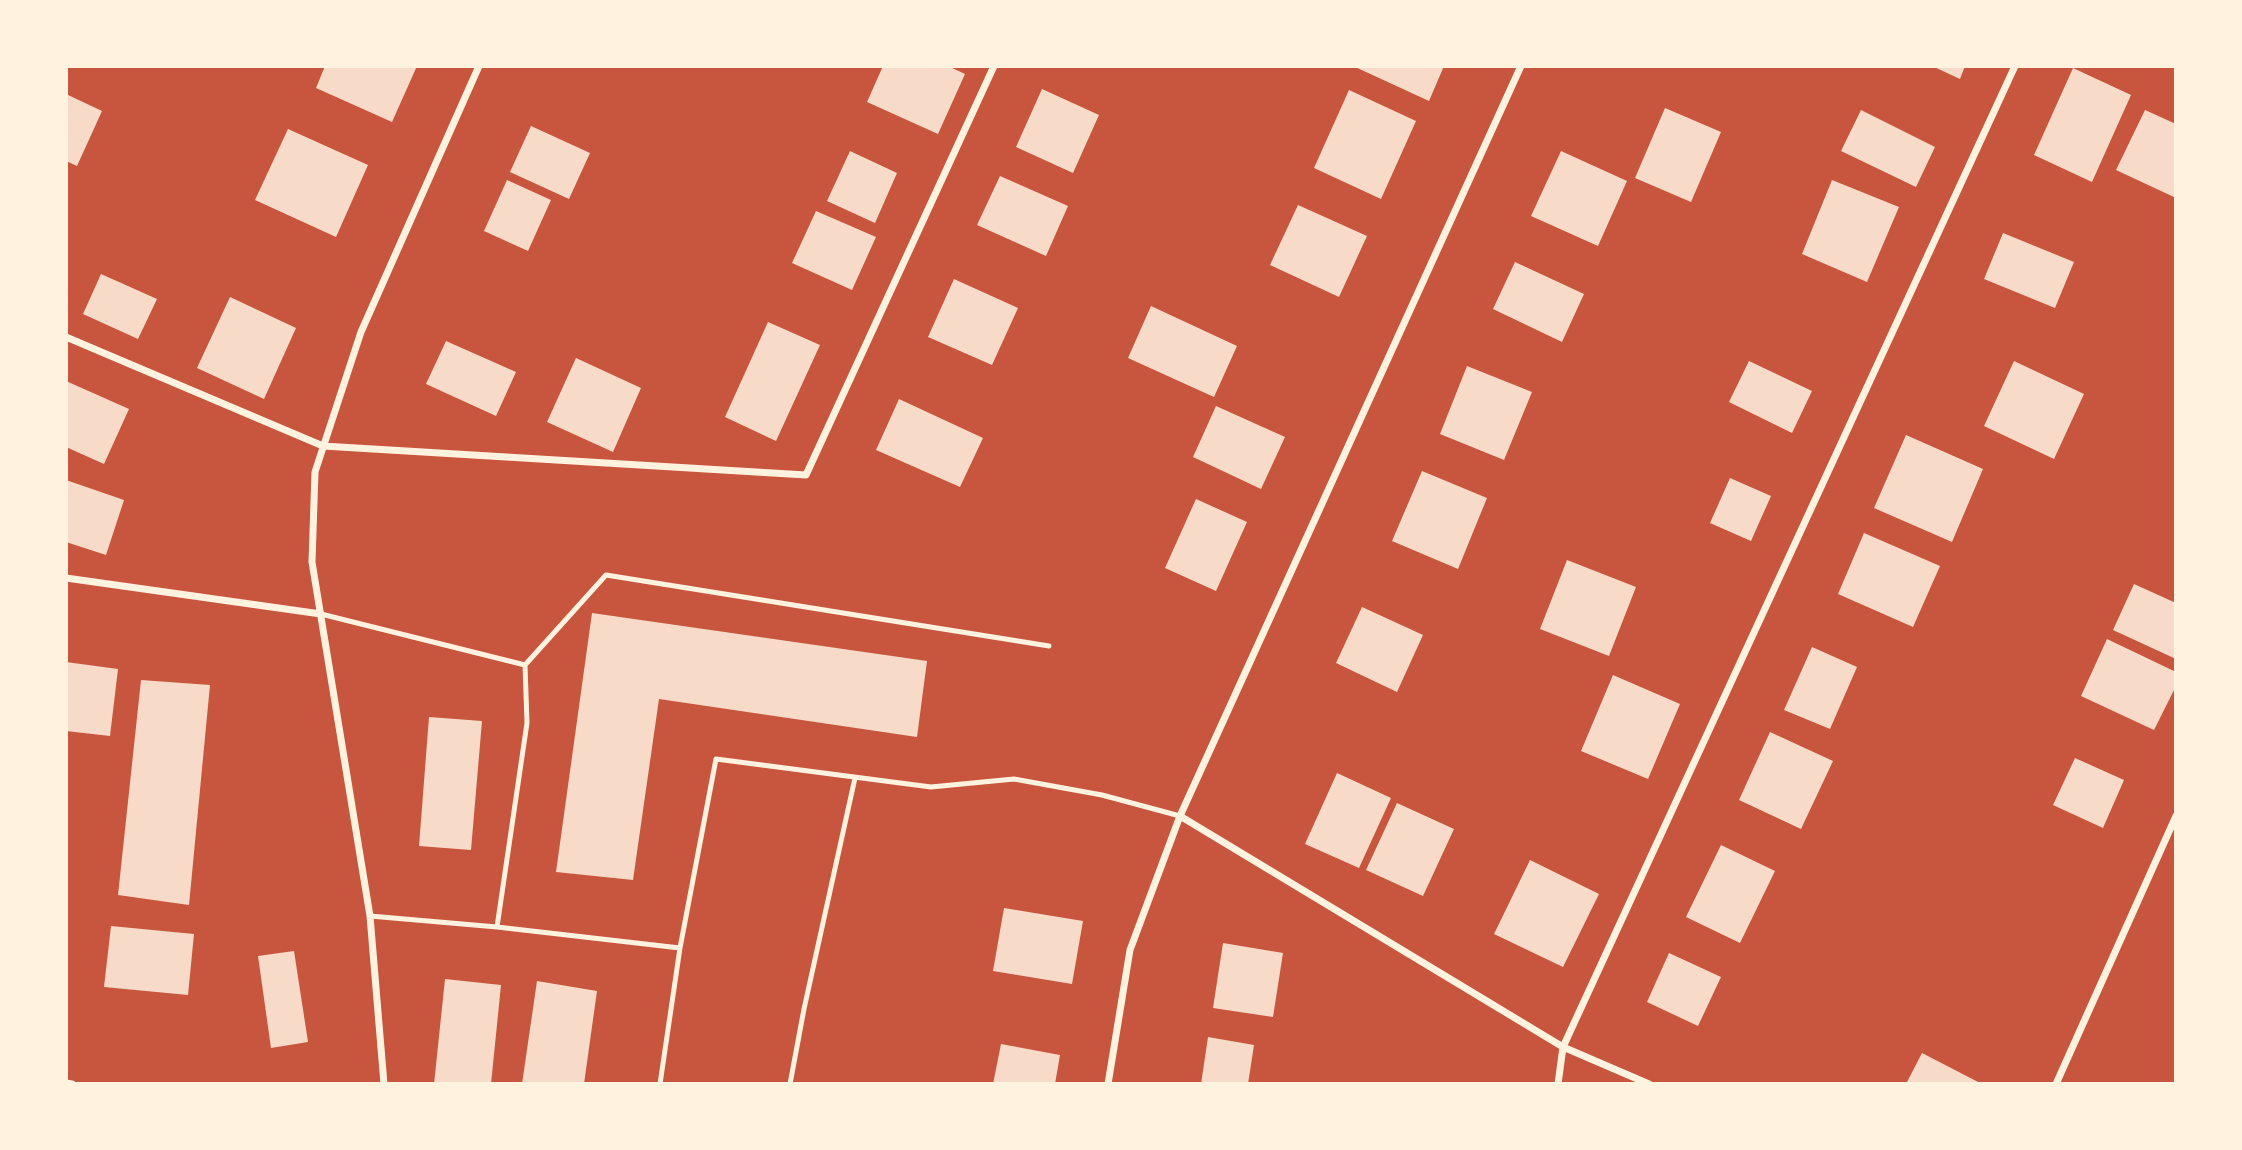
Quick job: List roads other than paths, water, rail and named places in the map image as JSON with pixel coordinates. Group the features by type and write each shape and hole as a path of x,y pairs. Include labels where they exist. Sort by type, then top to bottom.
{"street":[{"path":"384,1083 370,916 312,562 315,472 361,332 479,66"},
{"path":"66,337 323,446 806,475 994,66"},
{"path":"1108,1083 1130,950 1180,816 1521,66"},
{"path":"1558,1083 1563,1047 2015,66"},
{"path":"66,578 321,614"},
{"path":"1180,816 1563,1047 1649,1083"},
{"path":"2056,1083 2175,816"}],"lane":[{"path":"497,927 527,723 525,665 606,575 1049,646"},
{"path":"321,614 525,665"},
{"path":"660,1083 680,948 716,759 931,788 1014,779 1102,795 1180,816"},
{"path":"790,1083 855,778"},
{"path":"370,916 680,948"}]}
